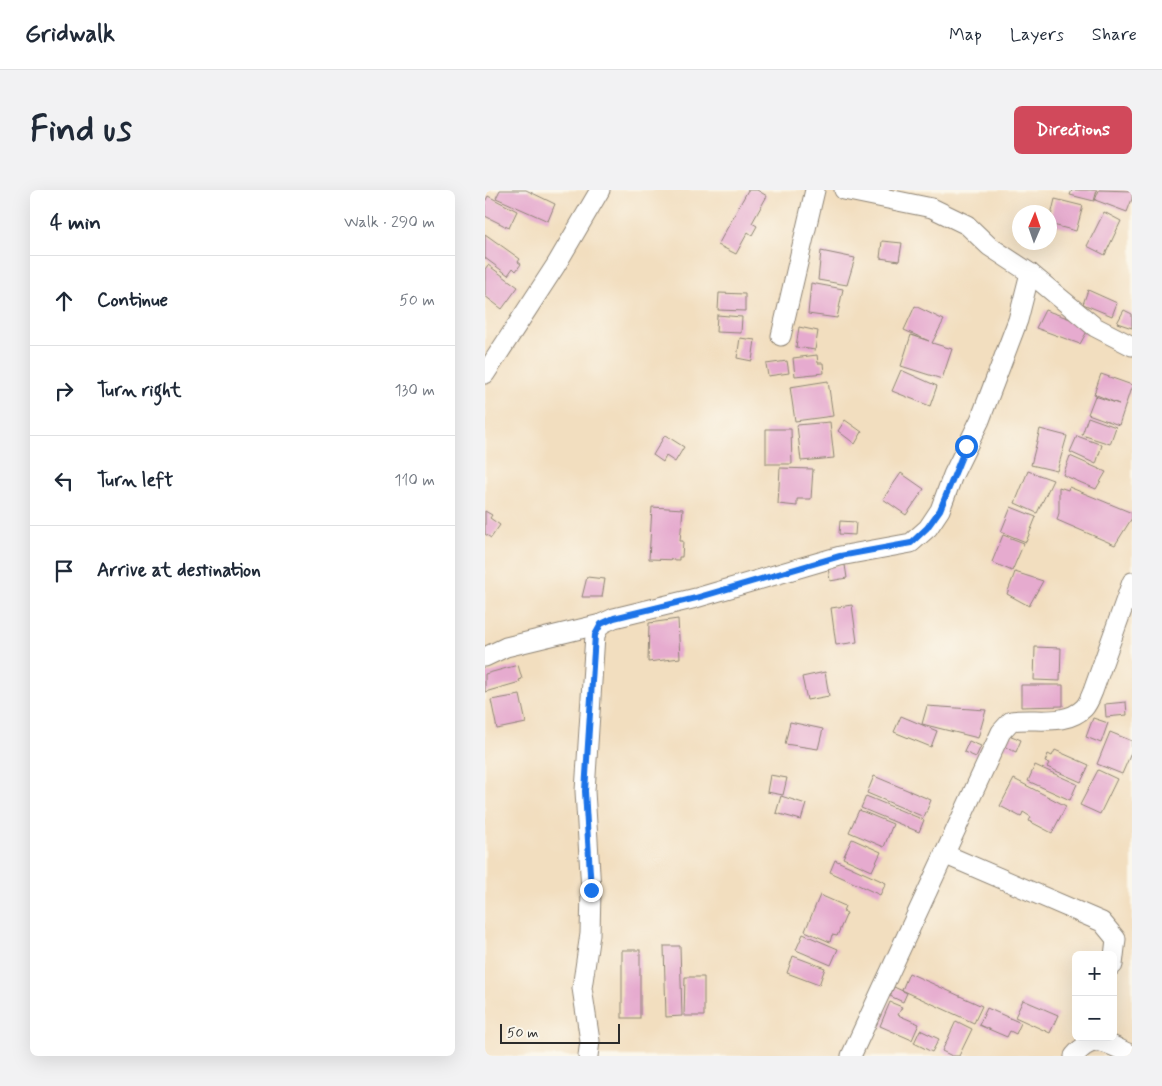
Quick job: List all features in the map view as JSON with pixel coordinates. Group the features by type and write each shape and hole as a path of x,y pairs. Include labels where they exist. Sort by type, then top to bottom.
{"street":[{"path":"485,374 556,265 600,190"},
{"path":"781,336 815,190"},
{"path":"844,190 932,208 967,225 989,246 1030,273 1095,326 1132,346"},
{"path":"485,657 506,647 601,624 614,618 696,598 840,556 911,543 927,528 940,510 953,475 980,420 1018,320 1030,273"},
{"path":"851,1056 1001,732 1011,721 1056,720 1074,714 1084,708 1093,691 1132,582"},
{"path":"588,1056 590,1041 582,988 589,934 591,890 585,791 595,635 601,624"},
{"path":"944,854 1102,922 1116,939 1115,951"},
{"path":"1074,1056 1089,1041"},
{"path":"1101,1041 1132,1055"}],"building":[{"path":"500,190 526,190 555,204 548,221 496,198"},
{"path":"748,190 757,190 767,196 752,223 757,226 752,235 748,232 736,254 718,245"},
{"path":"1072,190 1097,190 1094,201 1070,195"},
{"path":"1099,190 1132,191 1132,199 1127,212 1095,200"},
{"path":"488,196 517,211 509,228 485,216 485,202"},
{"path":"1055,199 1083,206 1076,231 1057,226 1057,205 1054,205"},
{"path":"1104,212 1121,221 1105,255 1087,246"},
{"path":"485,234 520,259 518,262 521,264 516,271 513,268 508,275 485,258"},
{"path":"882,241 902,243 899,261 880,258"},
{"path":"821,251 855,258 847,285 818,280"},
{"path":"488,265 518,287 502,309 485,296 485,269"},
{"path":"811,283 843,289 837,318 808,314"},
{"path":"1088,290 1117,303 1112,316 1083,304"},
{"path":"719,293 745,294 745,311 718,310"},
{"path":"915,306 944,320 932,343 952,349 942,379 901,366 911,335 929,341 904,330"},
{"path":"1045,310 1090,326 1080,344 1036,328"},
{"path":"1124,310 1132,314 1132,328 1117,323"},
{"path":"717,315 742,317 741,333 716,332"},
{"path":"799,327 818,331 815,350 796,347"},
{"path":"740,338 755,340 752,361 737,358"},
{"path":"817,355 818,363 823,363 824,373 795,376 793,358"},
{"path":"787,361 789,373 768,376 766,364"},
{"path":"901,370 937,386 930,406 892,391"},
{"path":"1101,374 1132,385 1119,425 1088,414 1095,396 1119,404 1094,394"},
{"path":"828,381 833,416 795,421 790,387"},
{"path":"1088,417 1116,427 1110,444 1082,435"},
{"path":"845,420 862,432 855,444 838,431"},
{"path":"830,422 834,458 801,461 797,425"},
{"path":"766,429 791,429 792,464 766,464"},
{"path":"1040,429 1067,436 1057,471 1031,465"},
{"path":"665,435 684,447 675,462 666,456 663,462 653,455"},
{"path":"1077,436 1102,445 1096,464 1070,452"},
{"path":"1070,456 1106,472 1096,489 1063,475"},
{"path":"780,468 813,469 811,499 797,499 797,506 778,504"},
{"path":"1028,471 1053,480 1037,513 1015,503"},
{"path":"901,473 924,489 906,515 883,499"},
{"path":"1059,487 1068,490 1069,487 1132,513 1132,518 1115,545 1057,520 1059,513"},
{"path":"652,507 683,509 680,541 683,541 682,557 679,557 679,560 649,559"},
{"path":"1011,507 1036,517 1026,542 1001,532"},
{"path":"485,511 492,515 490,518 500,525 491,538 485,534"},
{"path":"840,521 856,522 855,535 839,534"},
{"path":"1003,535 1024,543 1012,571 992,562"},
{"path":"845,565 847,578 830,581 828,567"},
{"path":"1015,572 1043,581 1029,606 1007,594"},
{"path":"587,577 605,579 602,597 582,597"},
{"path":"852,605 857,642 836,645 831,608"},
{"path":"678,619 680,658 648,662 649,623"},
{"path":"1035,647 1061,648 1060,681 1034,680"},
{"path":"518,665 522,679 519,680 520,682 485,692 485,674"},
{"path":"825,672 829,696 807,700 802,677"},
{"path":"1021,685 1063,685 1063,706 1021,707"},
{"path":"520,695 526,723 497,729 491,700"},
{"path":"1126,702 1127,715 1106,717 1105,704"},
{"path":"927,706 986,710 978,738 922,724"},
{"path":"901,716 937,731 931,747 894,732"},
{"path":"1093,718 1108,723 1101,743 1086,737"},
{"path":"790,722 823,729 818,749 785,744"},
{"path":"1110,732 1132,741 1132,751 1122,774 1097,764"},
{"path":"1009,735 1021,740 1016,752 1003,746"},
{"path":"969,741 981,746 976,757 964,752"},
{"path":"1055,750 1089,765 1081,782 1047,767 1049,763 1045,762 1048,754 1052,756"},
{"path":"1035,765 1077,784 1070,800 1028,781"},
{"path":"1098,770 1117,779 1100,814 1080,805"},
{"path":"770,775 787,778 783,795 767,792"},
{"path":"874,776 931,800 924,817 867,793"},
{"path":"1014,779 1066,806 1052,833 1029,821 1031,817 1023,812 1021,817 1000,806"},
{"path":"781,796 806,804 801,820 776,813"},
{"path":"866,796 924,820 919,832 861,808"},
{"path":"859,810 893,824 884,847 849,832"},
{"path":"852,839 881,852 872,871 843,858"},
{"path":"835,860 886,883 880,895 830,872"},
{"path":"820,895 845,906 843,911 847,913 837,936 832,935 830,942 805,931"},
{"path":"803,934 838,949 831,965 796,950"},
{"path":"664,946 680,946 682,1016 666,1017"},
{"path":"622,950 640,950 640,1018 622,1018"},
{"path":"793,956 825,968 819,985 787,973"},
{"path":"909,973 982,1006 974,1023 902,990"},
{"path":"685,977 704,977 704,1016 684,1016"},
{"path":"894,987 907,993 903,1002 890,996"},
{"path":"1023,1000 1058,1015 1050,1033 1015,1017"},
{"path":"890,1002 902,1007 898,1015 919,1024 912,1040 880,1026"},
{"path":"987,1008 1021,1023 1016,1034 1010,1031 1007,1037 979,1025"},
{"path":"956,1021 972,1029 959,1056 952,1056 942,1051"},
{"path":"920,1030 939,1039 932,1052 914,1043"}],"route":[{"path":"591,890 585,791 595,635 601,624 633,612 696,598 840,556 911,543 927,528 940,510 966,446"}]}
